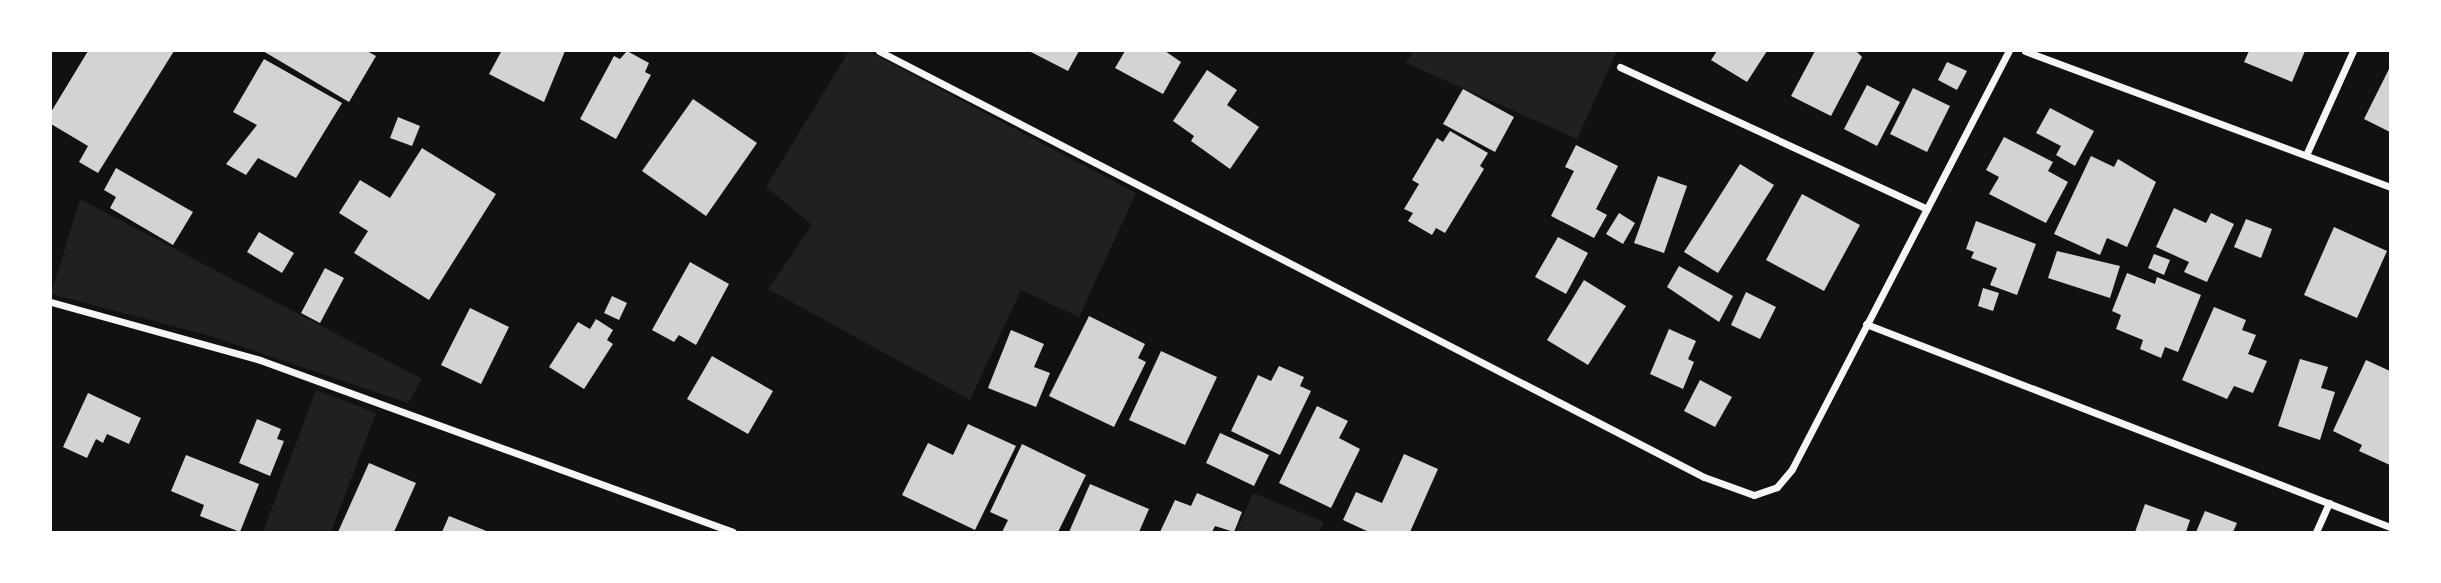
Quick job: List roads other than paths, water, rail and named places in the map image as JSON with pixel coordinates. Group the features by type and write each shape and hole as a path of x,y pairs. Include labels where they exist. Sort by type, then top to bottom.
{"street":[{"path":"878,51 1704,477 1755,495 1777,487 1792,469 2009,51"},
{"path":"2025,51 2390,187"},
{"path":"2306,155 2353,51"},
{"path":"1620,67 1927,209"},
{"path":"51,302 260,360 733,532"},
{"path":"1866,324 2390,527"},
{"path":"2316,532 2329,503"}]}
